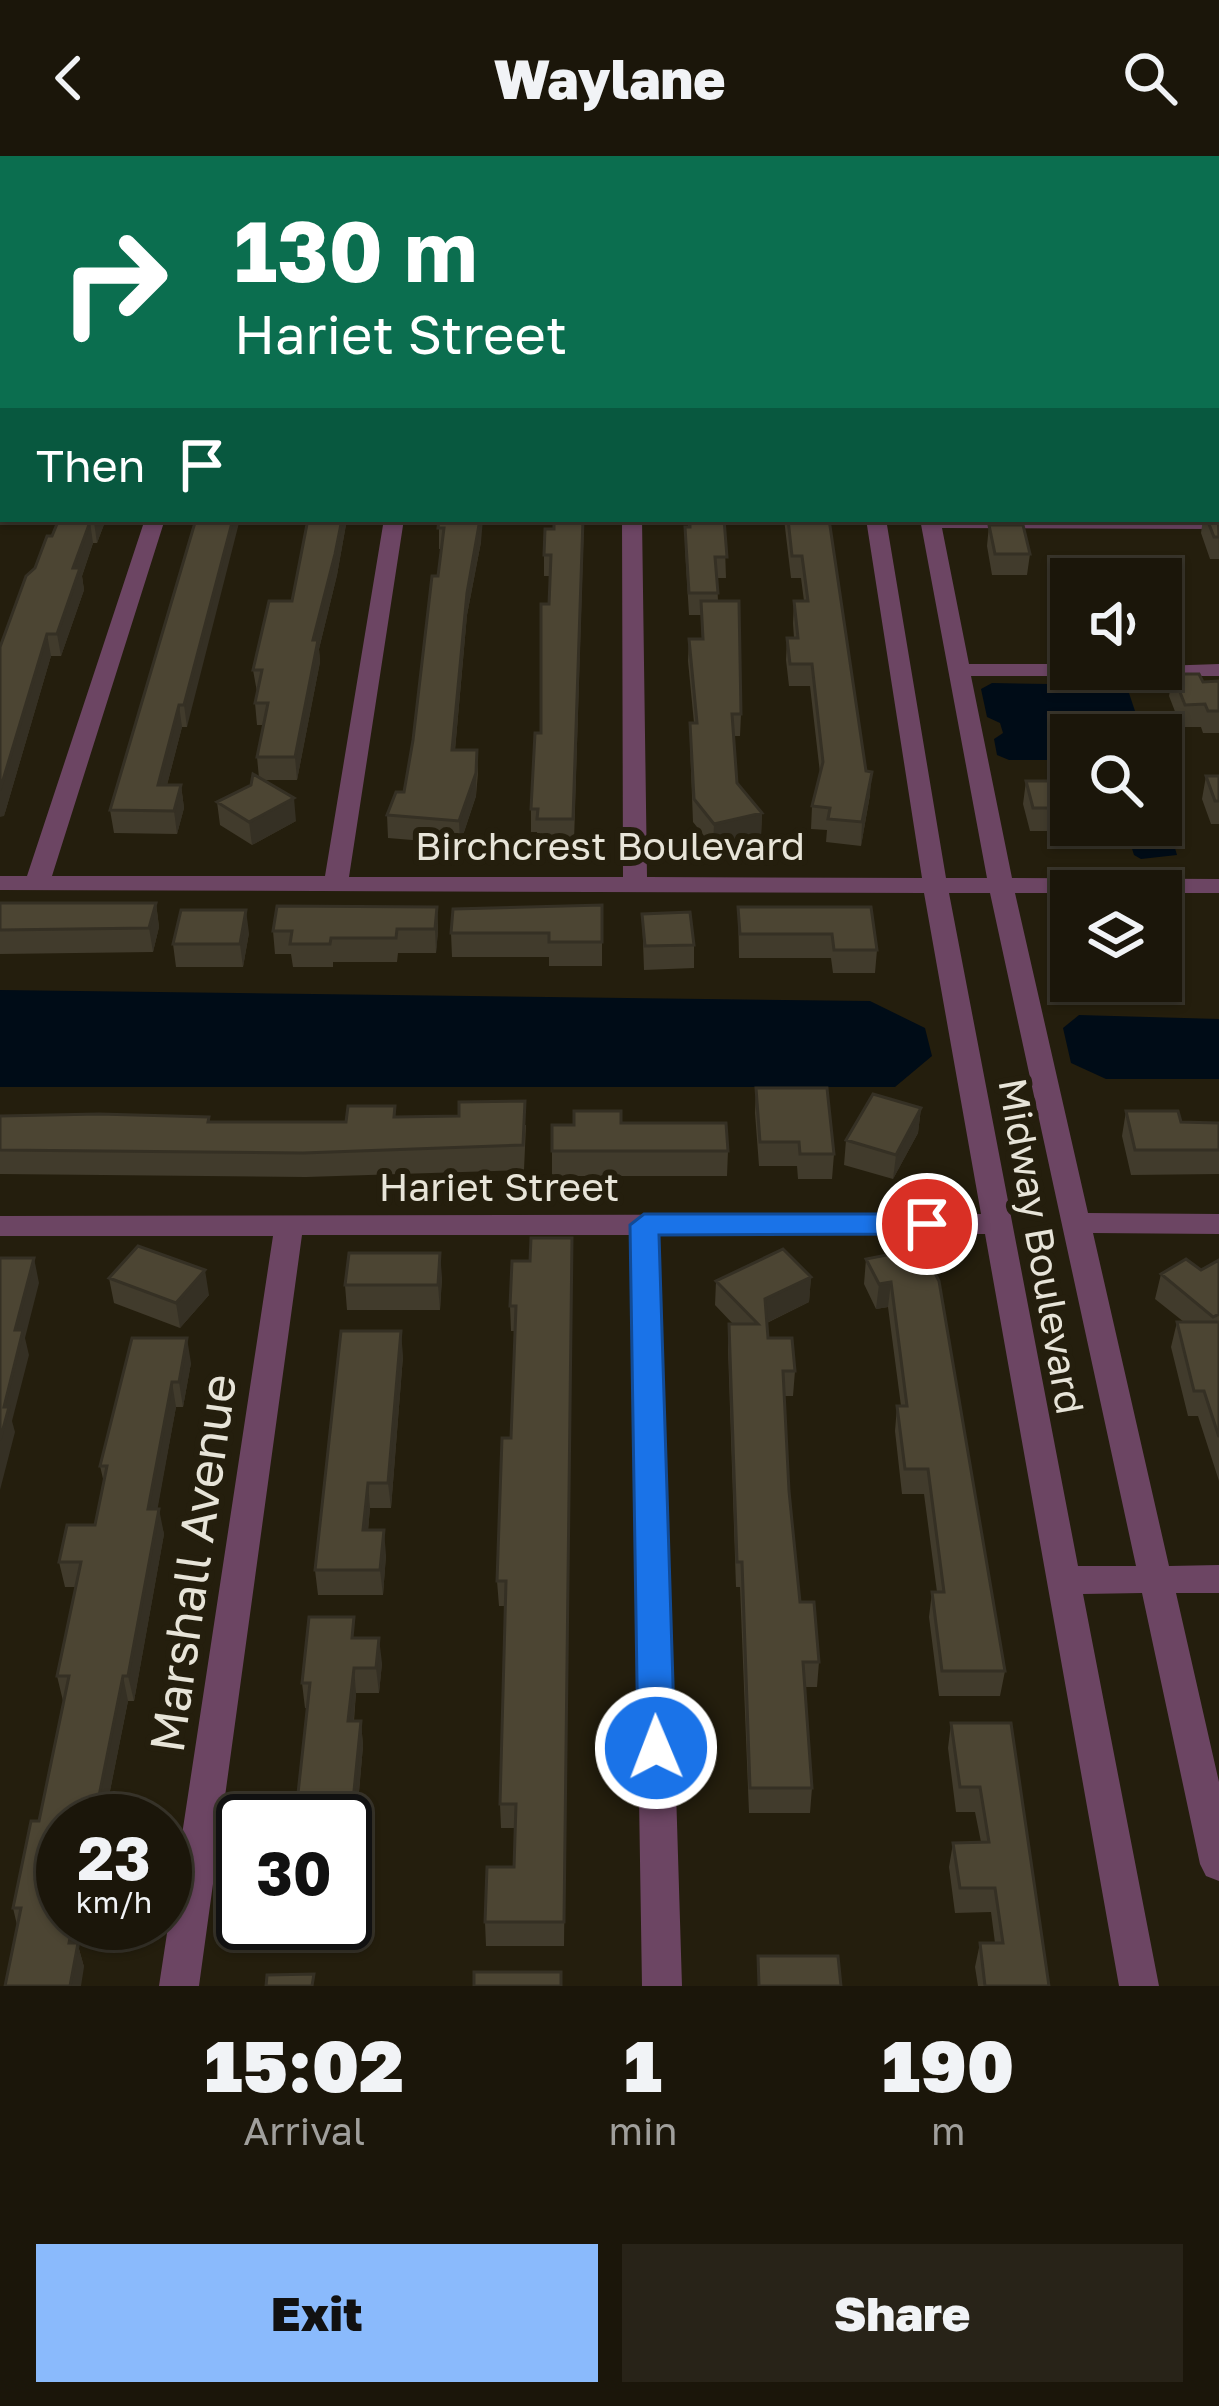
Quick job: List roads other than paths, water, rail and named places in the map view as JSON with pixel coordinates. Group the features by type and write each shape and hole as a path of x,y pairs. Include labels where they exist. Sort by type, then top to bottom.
{"street":[{"path":"37,883 154,522"},
{"path":"336,883 394,522"},
{"path":"632,522 634,884"},
{"name":"Midway Boulevard","path":"876,522 934,885 1139,1986"},
{"name":"Midway Boulevard","path":"930,522 1001,886 1219,1864"},
{"path":"1123,522 1219,523"},
{"path":"959,670 1219,670"},
{"name":"Birchcrest Boulevard","path":"0,883 1219,886"},
{"path":"1078,1223 1219,1224"},
{"name":"Hariet Street","path":"0,1226 999,1224"},
{"path":"644,1225 662,1986"},
{"name":"Marshall Avenue","path":"179,1986 289,1226"},
{"path":"1063,1580 1219,1580"}]}
